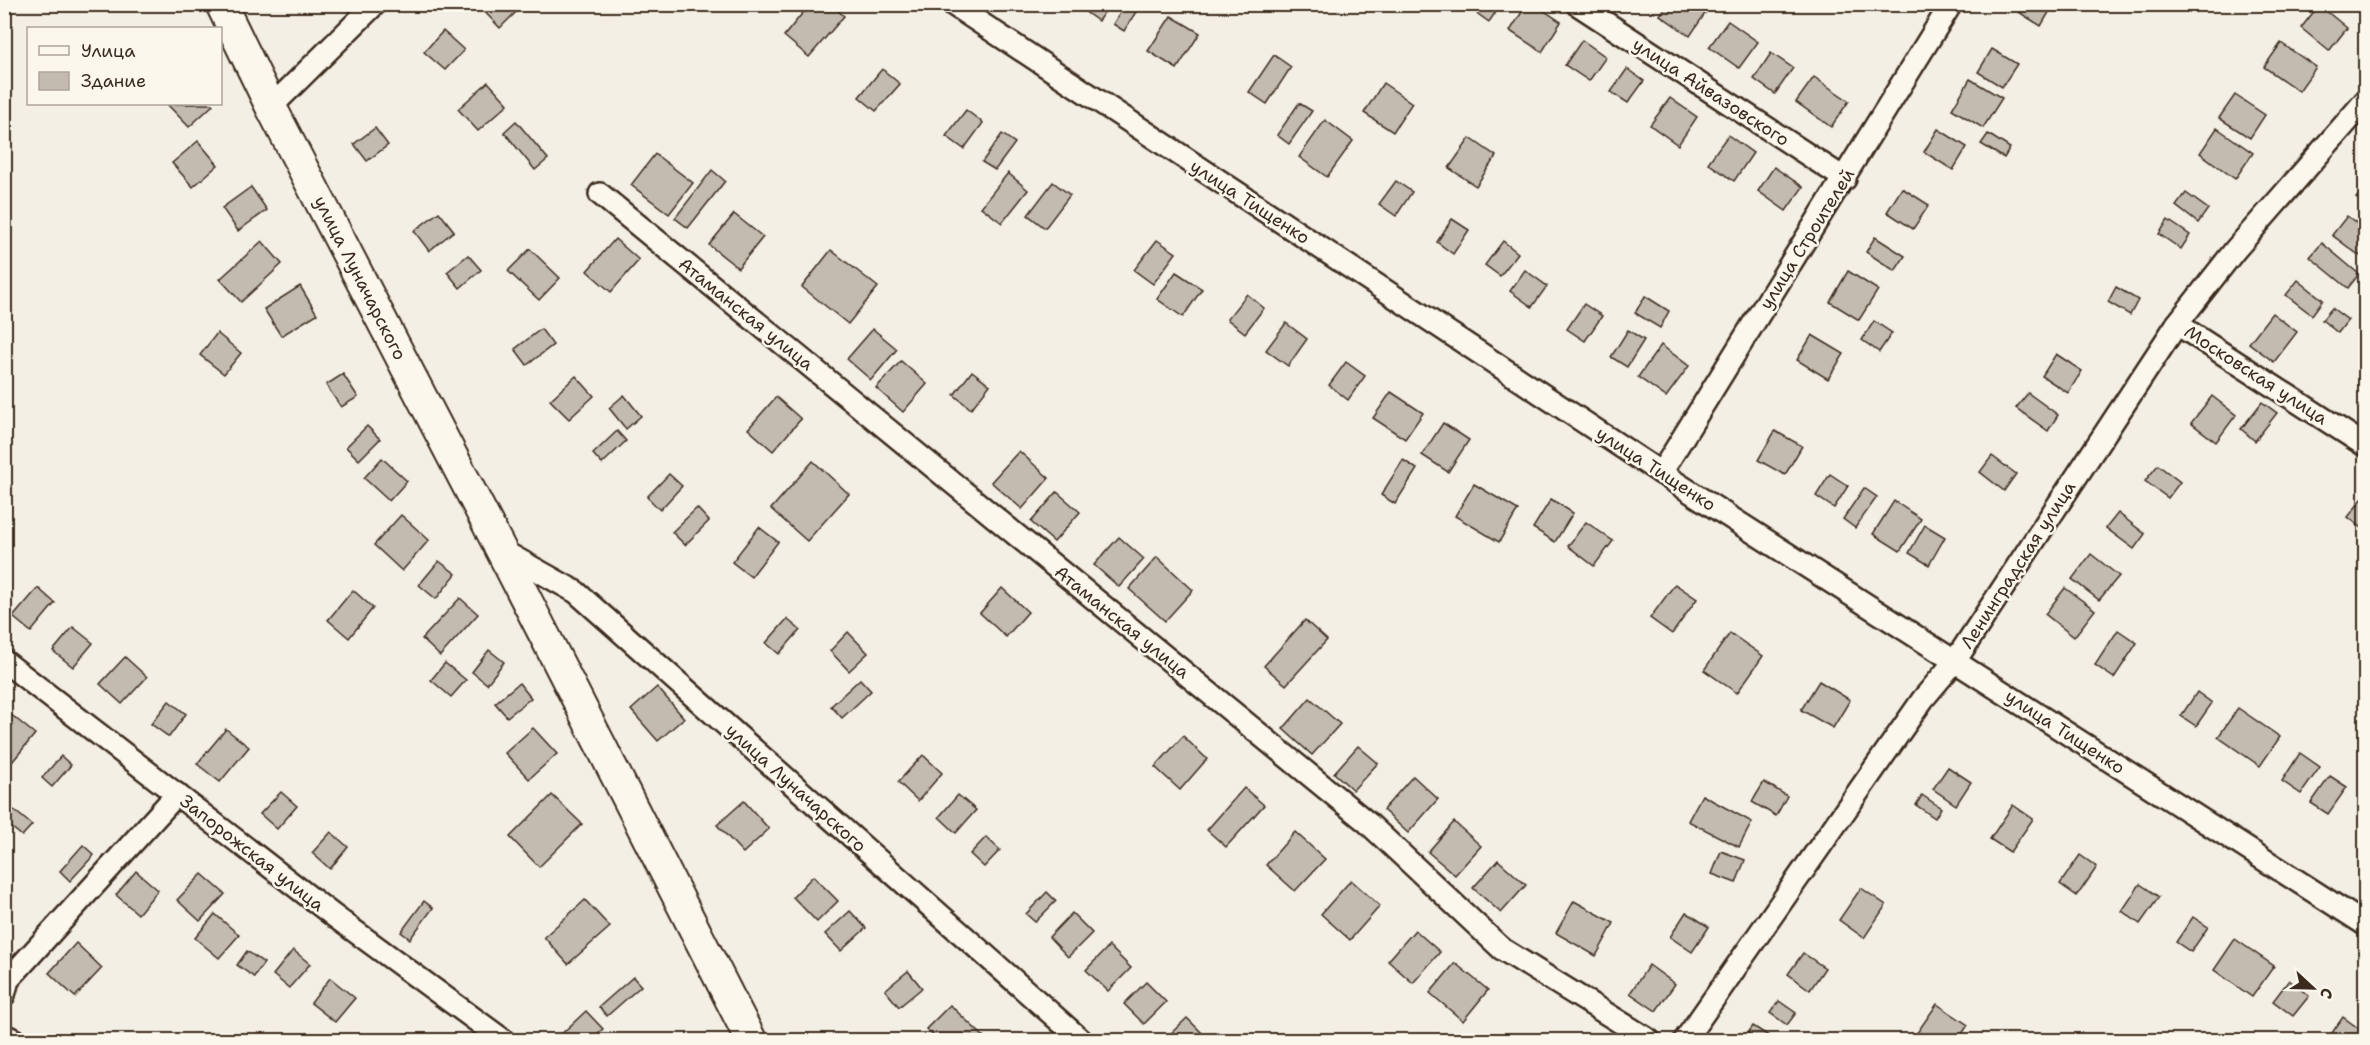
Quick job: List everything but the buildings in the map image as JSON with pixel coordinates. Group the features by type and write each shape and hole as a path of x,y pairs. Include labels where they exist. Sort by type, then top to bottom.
{"main road":[{"name":"улица Луначарского","path":"221,4 271,107 501,550 751,1041"}],"street":[{"path":"271,107 375,4"},
{"name":"улица Тищенко","path":"952,4 1661,473 2366,925"},
{"name":"улица Айвазовского","path":"1578,4 1845,179"},
{"name":"улица Строителей","path":"1661,473 1845,179 1951,4"},
{"name":"Ленинградская улица","path":"1685,1041 1923,699 1955,661 2177,324 2235,250 2366,100"},
{"name":"Атаманская улица","path":"600,194 1368,823 1502,949 1649,1041"},
{"name":"Московская улица","path":"2177,324 2366,446"},
{"name":"улица Луначарского","path":"501,550 576,592 1081,1041"},
{"name":"Запорожская улица","path":"4,661 334,916 503,1041"},
{"path":"4,995 9,980 177,794"},
{"path":"4,1035 14,1041"}]}
